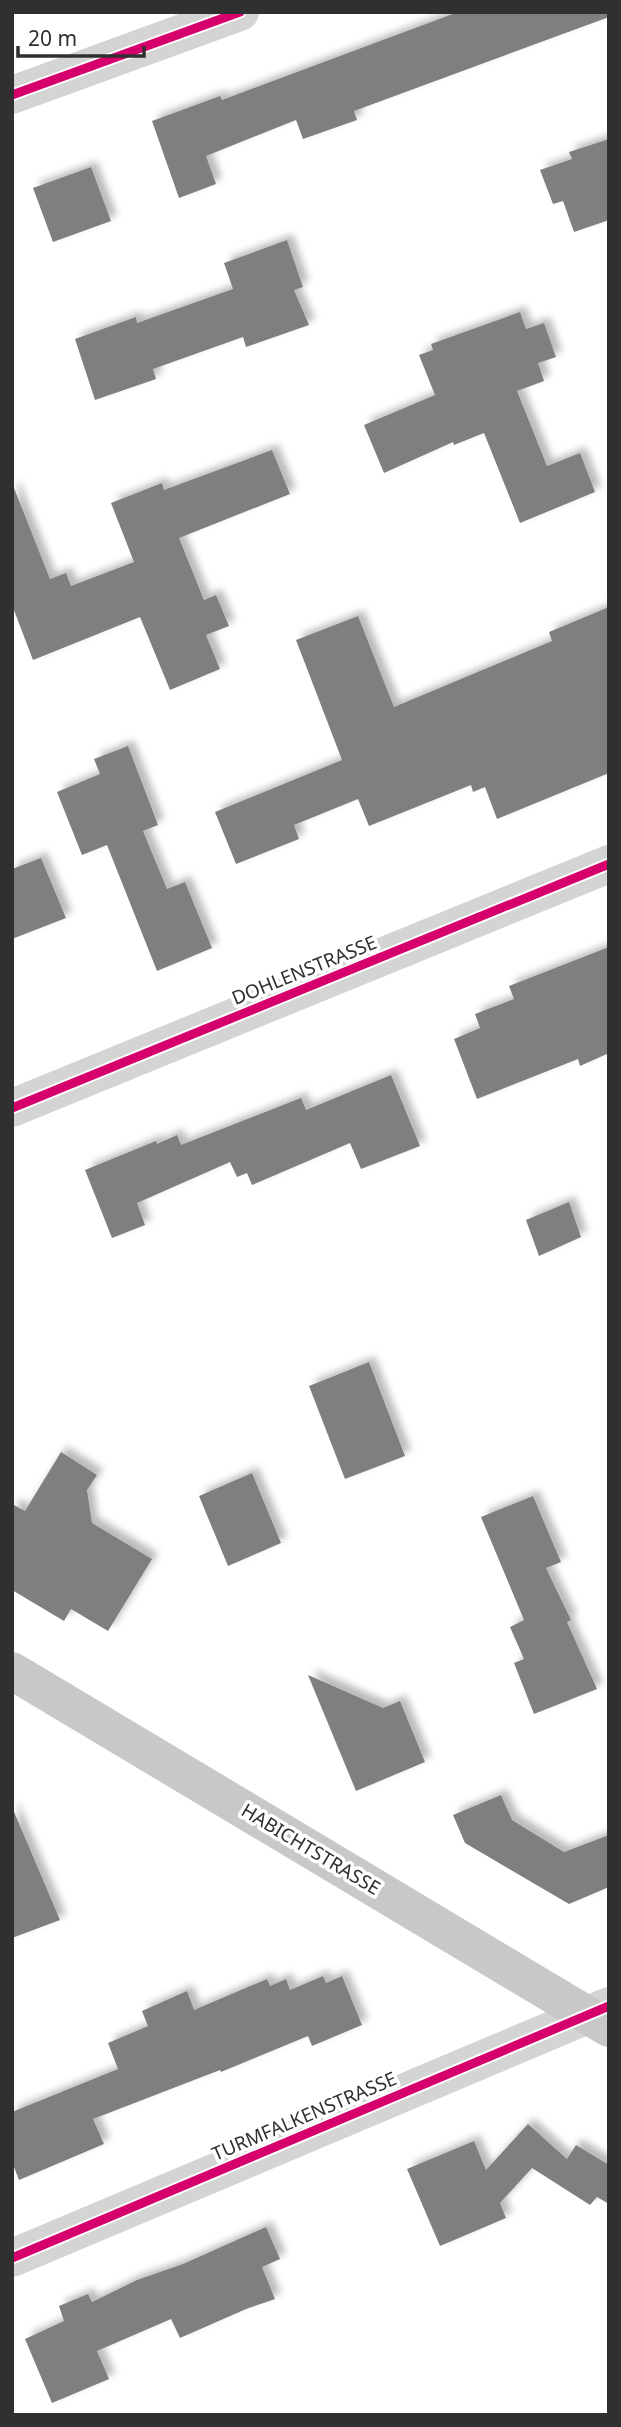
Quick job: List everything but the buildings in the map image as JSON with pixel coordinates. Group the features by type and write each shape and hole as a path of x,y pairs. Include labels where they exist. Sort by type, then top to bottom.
{"main road":[{"name":"HABICHTSTRASSE","path":"12,1671 602,2017"}],"street":[{"path":"12,95 240,12"},
{"name":"DOHLENSTRASSE","path":"12,1108 609,864"},
{"name":"TURMFALKENSTRASSE","path":"12,2258 602,2017"}],"cycle path":[{"path":"12,95 240,12"},
{"path":"12,1108 609,864"},
{"path":"12,2258 609,2006"}]}
